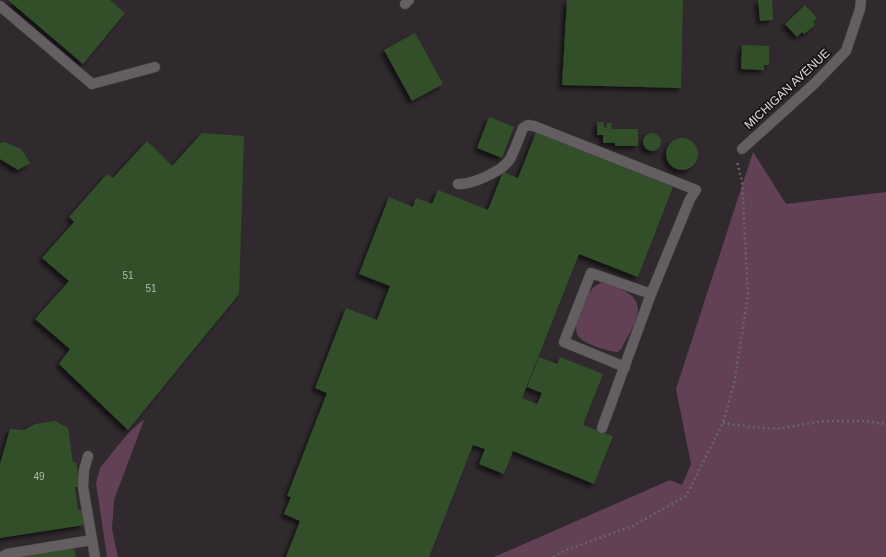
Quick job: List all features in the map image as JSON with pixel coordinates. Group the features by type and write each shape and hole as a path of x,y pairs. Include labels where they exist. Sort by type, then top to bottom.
{"street":[{"name":"MICHIGAN AVENUE","path":"742,149 813,85 846,51 860,9 860,0"},
{"path":"0,6 92,84 155,67"},
{"path":"458,184 464,184 480,179 504,166 509,160 524,128 528,125 534,126 696,190 690,199 651,294 602,428"},
{"path":"625,367 564,342 591,272 651,294"},
{"path":"88,456 84,470 83,487 95,557"},
{"path":"2,557 7,554 92,540"}],"path":[{"path":"553,557 566,550 633,526 686,496 723,423 734,384 748,295 742,180 738,162 732,158"},
{"path":"723,423 777,429 822,421 864,421 886,424"}],"shaded area":[{"path":"753,152 786,204 886,192 886,557 494,557 670,480 682,485 691,464 676,389"},
{"path":"601,283 612,285 631,295 636,302 638,309 634,324 622,348 618,352 591,345 582,340 577,333 576,325 585,301 592,289"},
{"path":"144,420 114,500 112,529 118,557 107,557 96,483 100,468 132,429"}],"building":[{"path":"8,0 110,0 125,13 83,64"},
{"path":"567,0 683,0 681,88 562,85"},
{"path":"758,0 772,0 773,20 760,21"},
{"path":"805,5 817,18 813,22 815,25 804,34 802,32 797,37 785,24"},
{"path":"415,33 443,84 412,101 384,50"},
{"path":"742,45 769,46 769,65 764,65 764,70 741,69"},
{"path":"489,117 514,127 502,158 477,148"},
{"path":"597,122 604,122 604,127 606,128 607,123 612,123 611,129 638,129 638,146 615,146 615,143 603,143 603,135 597,135"},
{"path":"536,132 673,187 638,277 579,254 522,398 537,404 542,393 527,387 539,357 557,364 560,357 603,374 583,425 613,436 594,484 513,451 504,474 479,464 485,449 473,445 429,557 286,557 300,521 284,514 291,497 287,496 327,393 315,388 346,308 377,320 390,286 359,274 389,197 413,207 416,198 432,204 438,190 488,210 503,172 518,178"},
{"path":"202,133 244,136 239,294 128,430 59,364 70,349 35,319 69,281 42,258 74,222 69,217 107,174 113,178 147,141 172,166"},
{"path":"648,133 656,133 661,138 659,149 656,151 648,151 643,146 643,138"},
{"path":"679,138 685,138 695,145 698,154 697,160 691,167 685,170 679,170 669,163 666,157 666,151 673,141"},
{"path":"5,142 21,149 30,163 18,170 0,159 0,143"},
{"path":"55,421 68,428 73,463 76,462 80,487 75,487 78,510 82,510 84,525 0,538 0,464 10,429 24,430 35,424"},
{"path":"74,548 76,557 24,557 24,556"}]}
